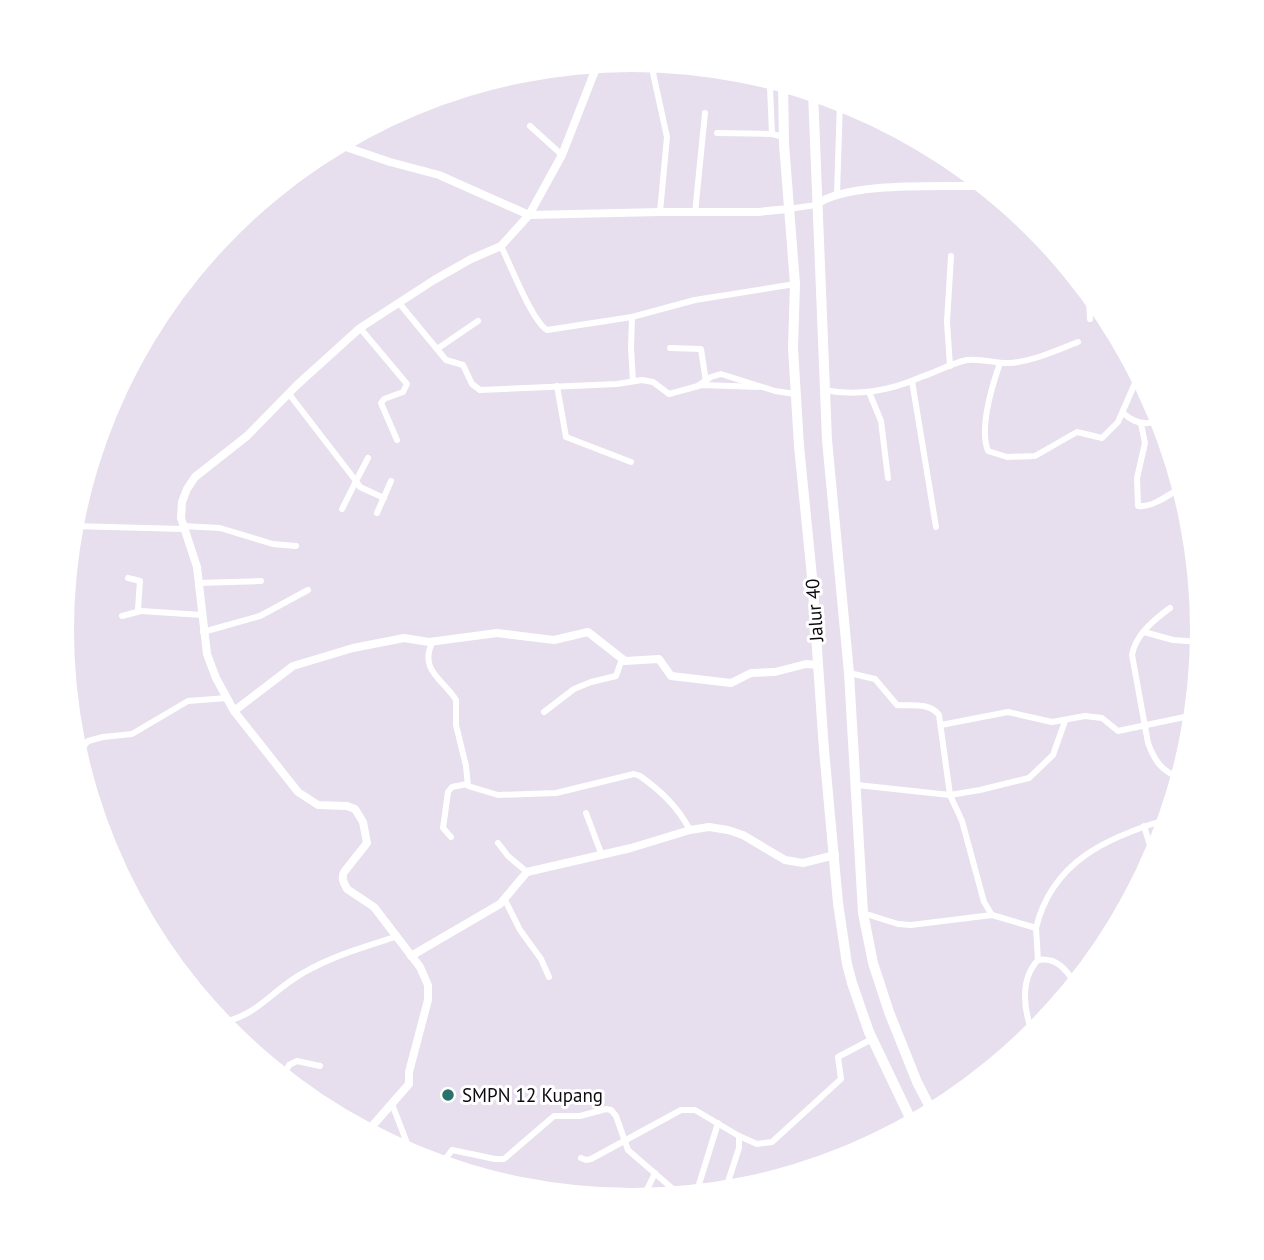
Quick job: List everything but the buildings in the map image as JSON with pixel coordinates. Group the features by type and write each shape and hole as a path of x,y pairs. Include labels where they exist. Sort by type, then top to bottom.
{"highway":[{"name":"Jalur 40","path":"782,93 778,136 795,284 795,394 838,903 847,964 873,1039 908,1114"},
{"name":"Jalur 40","path":"813,102 831,503 849,673 863,913 873,963 889,1012 928,1103"}],"street":[{"path":"374,1125 409,1084 409,1072 429,995 420,967 374,907 347,889 342,879 344,872 367,842 360,814 351,807 318,805 302,795 226,698 211,666 203,632 197,567 183,527 182,502 190,483 247,436 360,328 462,264 501,246 529,215 562,155 593,73"},
{"path":"653,73 667,137 660,212"},
{"path":"717,133 778,136 771,90"},
{"path":"837,194 840,112"},
{"path":"695,213 705,113"},
{"path":"530,126 562,155"},
{"path":"350,149 439,174 529,215 758,212 816,205 837,194 911,186 971,186"},
{"path":"501,246 528,303 545,329 632,317 695,300 795,284"},
{"path":"950,366 947,322 951,256"},
{"path":"399,303 448,361 463,365 472,384 480,390 650,380 669,394 702,385 758,387"},
{"path":"1090,311 1090,319"},
{"path":"632,317 633,381"},
{"path":"437,349 478,321"},
{"path":"360,328 407,384 403,392 384,399 381,403 397,440"},
{"path":"825,390 848,394 869,392 912,381 970,359 1000,363 1028,360 1078,342"},
{"path":"670,348 701,349 706,382"},
{"path":"1000,363 990,394 985,438 986,448 991,453 1007,457 1035,456 1077,432 1102,438 1123,413 1134,386"},
{"path":"687,389 721,374 758,387 795,394"},
{"path":"912,381 936,527"},
{"path":"557,386 566,437 631,462"},
{"path":"869,392 881,421 888,478"},
{"path":"289,394 360,487 384,498"},
{"path":"1123,413 1141,424 1151,424"},
{"path":"1141,424 1145,443 1137,478 1138,506 1145,507 1173,492"},
{"path":"342,509 368,458"},
{"path":"377,513 391,481"},
{"path":"83,526 220,528 272,544 296,546"},
{"path":"128,578 140,581 138,609 141,611"},
{"path":"198,583 261,581"},
{"path":"203,632 260,616 307,590"},
{"path":"1170,608 1144,632 1133,646 1132,654 1147,743 1157,764 1171,774"},
{"path":"122,616 141,611 202,615"},
{"path":"234,711 286,670 298,664 396,639 433,641 498,633 522,638 562,639 586,632 622,659 632,662 659,659 671,676 708,679 719,683 731,683 751,673 775,672 806,664 818,665"},
{"path":"1144,632 1173,640 1190,641"},
{"path":"433,641 427,653 427,660 441,685 456,700 456,726 466,766 467,784"},
{"path":"544,712 574,689 616,676 622,659"},
{"path":"849,673 875,679 898,706 931,707 939,715 950,795 962,821 984,902 992,915"},
{"path":"85,744 103,737 132,734 188,701 226,698"},
{"path":"941,724 968,721 1000,712 1052,722 1085,716 1102,718 1118,731 1183,717"},
{"path":"857,785 950,795 1029,778 1052,755 1065,721"},
{"path":"451,837 443,828 448,792 452,787 467,784 479,791 498,795 556,793 635,774 669,799 682,814 690,830"},
{"path":"586,813 601,853"},
{"path":"1029,1023 1025,982 1038,960 1036,928 1049,893 1067,869 1083,855 1122,834 1156,823"},
{"path":"1144,826 1149,842"},
{"path":"411,956 505,900 527,872 631,848 690,830 709,827 728,830 743,835 785,860 803,863 835,855"},
{"path":"498,843 527,872"},
{"path":"505,900 549,977"},
{"path":"863,913 898,924 911,925 992,915 1036,928"},
{"path":"232,1020 247,1016 258,1009 292,979 318,965 395,937"},
{"path":"1038,960 1050,959 1056,962 1069,977"},
{"path":"581,1158 591,1159 670,1115 689,1109 757,1144 772,1142 841,1079 838,1057 873,1039"},
{"path":"287,1069 294,1062 300,1061 320,1066"},
{"path":"392,1104 406,1141"},
{"path":"447,1157 452,1150 464,1150 504,1159 554,1116 580,1116 607,1109 616,1116 624,1142 642,1164 671,1187"},
{"path":"699,1184 718,1123"},
{"path":"729,1180 739,1149 739,1136"},
{"path":"648,1188 655,1173"}],"place":[{"name":"SMPN 12 Kupang","path":"448,1095"}]}
